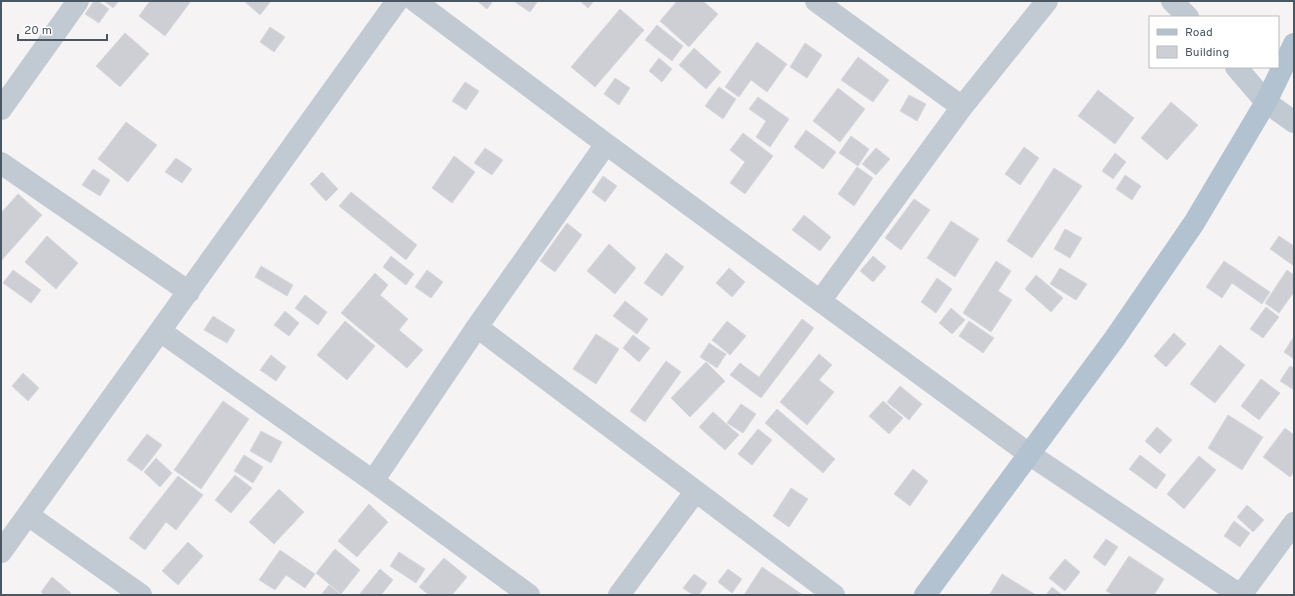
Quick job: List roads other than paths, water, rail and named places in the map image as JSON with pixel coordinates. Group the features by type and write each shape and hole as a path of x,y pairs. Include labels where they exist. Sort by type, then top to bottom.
{"main road":[{"path":"925,595 1115,338 1194,223 1266,102 1294,44"}],"street":[{"path":"1,109 78,1"},
{"path":"1,552 398,1"},
{"path":"415,1 606,144 1029,454 1241,595 1294,524"},
{"path":"816,1 962,107"},
{"path":"1172,1 1187,16"},
{"path":"820,301 1036,4"},
{"path":"1237,68 1266,102 1294,122"},
{"path":"373,482 477,327 606,144"},
{"path":"1,163 189,292"},
{"path":"477,327 834,595"},
{"path":"160,332 373,482 529,595"},
{"path":"620,595 695,492"},
{"path":"28,515 141,595"}]}
